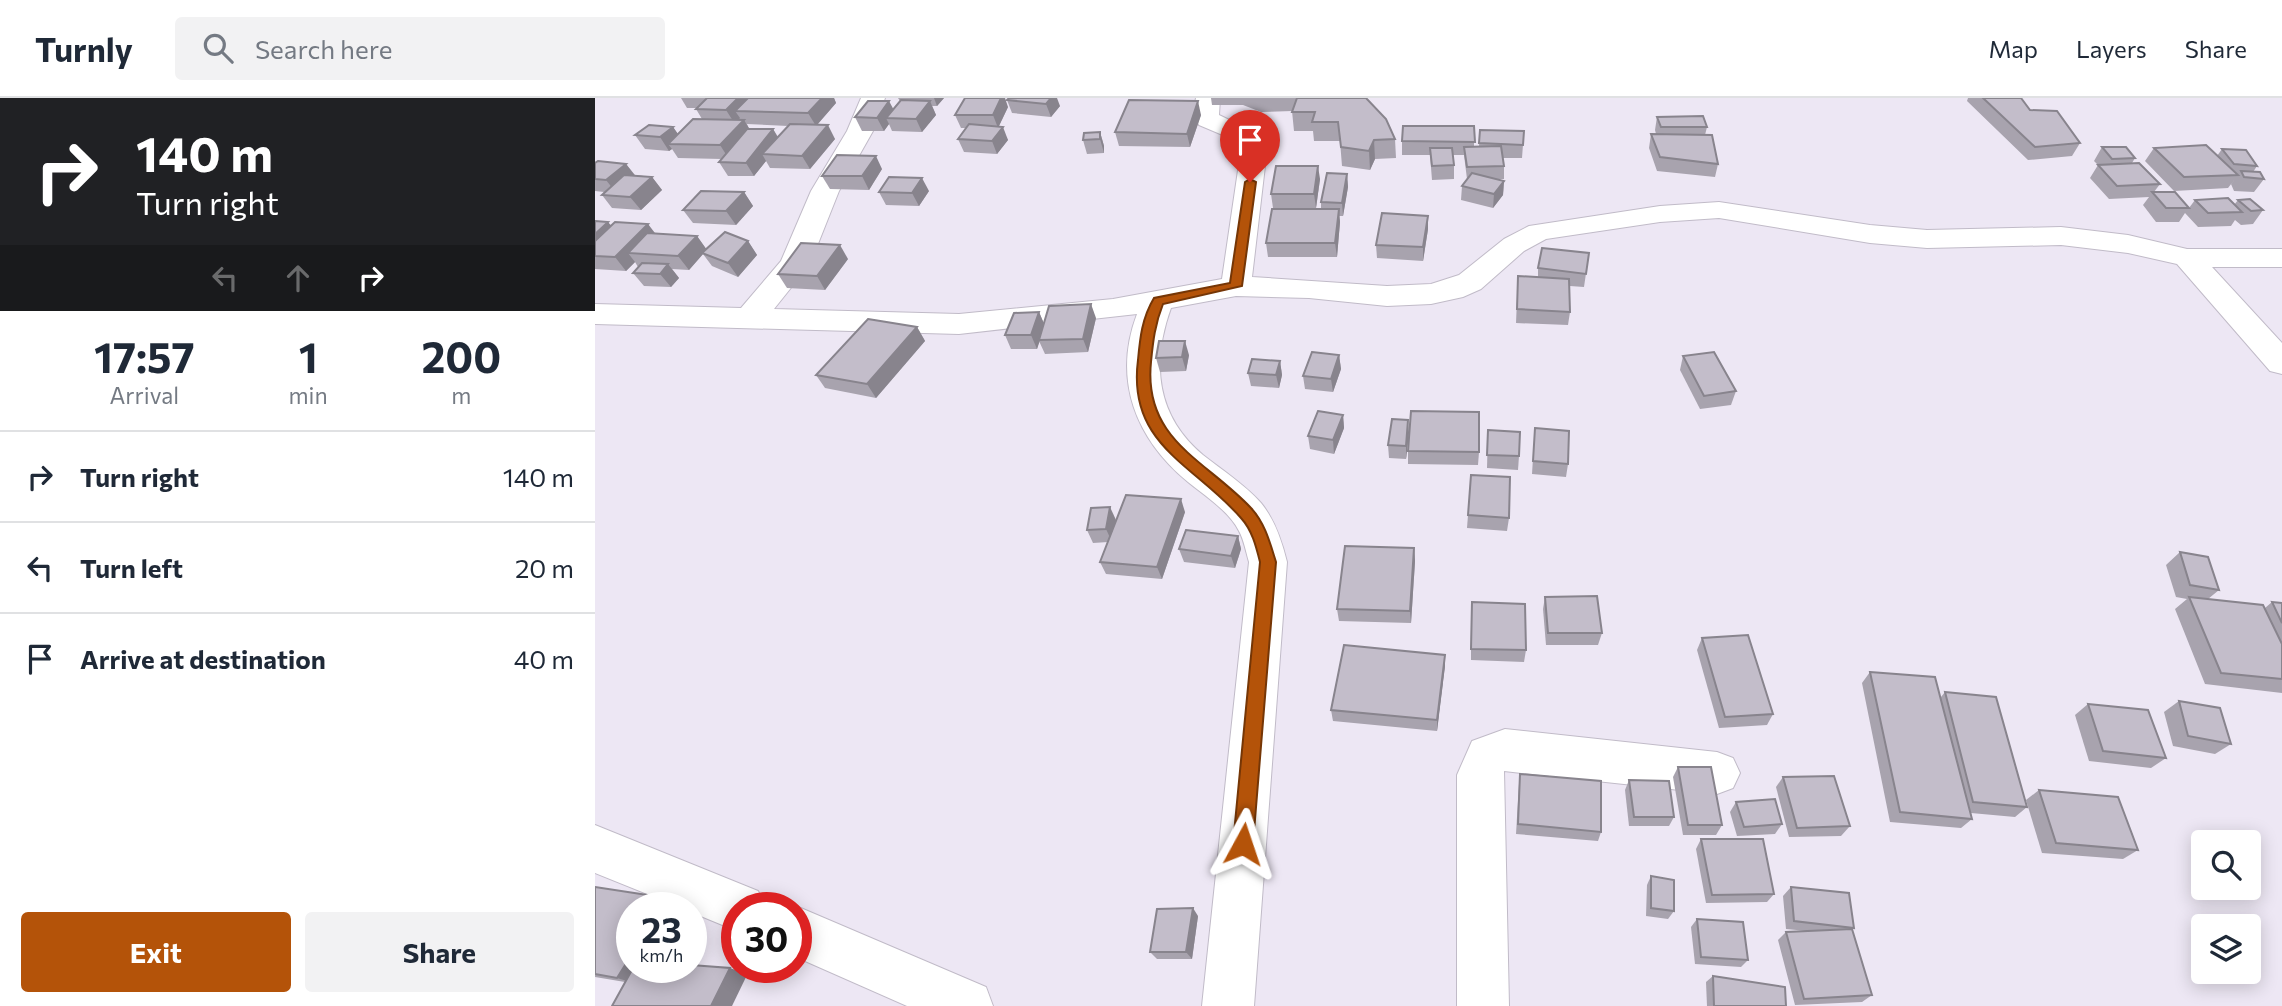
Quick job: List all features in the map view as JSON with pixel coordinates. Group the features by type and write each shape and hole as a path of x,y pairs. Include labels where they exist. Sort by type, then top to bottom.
{"street":[{"path":"749,318 795,264 825,191 860,131 873,98"},
{"path":"1208,98 1205,111 1208,120 1231,128 1245,137 1254,149 1235,286"},
{"path":"595,314 959,324 1113,309 1235,286 1309,288 1387,296 1431,294 1452,290 1470,282 1514,245 1539,232 1660,214 1719,210 1870,234 1927,239 2061,236 2128,244 2187,258 2282,258"},
{"path":"2187,258 2282,363"},
{"path":"1158,301 1149,323 1143,370 1144,399 1151,421 1179,455 1247,513 1259,531 1268,562 1228,1006"},
{"path":"1483,1006 1485,969 1480,775 1487,756 1505,750 1717,773"},
{"path":"595,849 721,900"},
{"path":"812,938 967,1006"}],"building":[{"path":"707,98 738,98 726,110 696,109"},
{"path":"748,98 822,98 808,113 735,111"},
{"path":"965,98 1001,98 993,115 955,115"},
{"path":"1051,98 1046,104 1007,100"},
{"path":"1297,98 1366,98 1386,119 1395,139 1374,140 1369,151 1341,147 1338,122 1312,122 1315,112 1292,112"},
{"path":"1983,98 2021,98 2030,110 2057,111 2080,143 2035,147"},
{"path":"901,100 930,101 916,119 886,118"},
{"path":"1129,100 1198,101 1187,134 1115,132"},
{"path":"868,101 889,101 877,118 855,117"},
{"path":"1703,116 1707,127 1661,127 1657,117"},
{"path":"693,119 744,120 720,145 668,144"},
{"path":"790,124 828,125 802,156 762,154"},
{"path":"969,124 1003,127 992,141 958,139"},
{"path":"649,125 673,127 660,137 635,135"},
{"path":"1403,126 1474,126 1475,142 1402,141"},
{"path":"747,129 773,129 746,163 719,162"},
{"path":"1480,130 1524,131 1523,145 1479,143"},
{"path":"1100,132 1100,139 1083,140 1084,133"},
{"path":"1651,134 1712,135 1718,164 1660,157"},
{"path":"2206,145 2238,175 2184,177 2154,148"},
{"path":"1501,146 1504,166 1467,167 1464,147"},
{"path":"2102,147 2126,147 2135,158 2112,159"},
{"path":"1430,148 1452,148 1454,165 1432,166"},
{"path":"2222,149 2246,150 2257,166 2234,164"},
{"path":"837,155 876,156 862,176 822,176"},
{"path":"595,163 626,164 606,180 595,179"},
{"path":"2139,163 2160,184 2117,186 2098,165"},
{"path":"1276,166 1318,166 1314,194 1271,194"},
{"path":"2241,171 2260,172 2264,179 2244,177"},
{"path":"1327,173 1347,174 1342,203 1321,202"},
{"path":"1472,173 1504,181 1494,194 1462,186"},
{"path":"624,175 652,177 630,197 602,195"},
{"path":"889,177 922,178 912,193 879,192"},
{"path":"701,191 744,192 726,211 683,210"},
{"path":"2152,192 2175,192 2189,208 2166,208"},
{"path":"2228,198 2242,212 2208,213 2195,200"},
{"path":"2250,199 2263,210 2251,211 2238,200"},
{"path":"1272,209 1339,209 1335,243 1266,243"},
{"path":"1382,213 1428,216 1423,247 1376,245"},
{"path":"595,221 608,222 595,234"},
{"path":"615,222 648,224 615,257 595,256 595,241"},
{"path":"725,232 748,241 728,263 702,253"},
{"path":"647,233 697,236 678,256 628,253"},
{"path":"801,243 840,245 817,276 778,274"},
{"path":"1542,248 1589,253 1586,274 1538,268"},
{"path":"642,263 668,264 660,274 633,273"},
{"path":"1518,276 1569,279 1570,312 1517,309"},
{"path":"1091,304 1083,339 1039,340 1049,306"},
{"path":"1039,312 1031,335 1005,335 1014,313"},
{"path":"868,319 917,327 867,384 816,375"},
{"path":"1159,341 1185,341 1182,357 1156,358"},
{"path":"1312,352 1339,355 1331,379 1303,376"},
{"path":"1714,352 1736,391 1704,396 1683,356"},
{"path":"1252,359 1280,361 1276,375 1248,373"},
{"path":"1318,411 1343,415 1333,440 1308,436"},
{"path":"1411,411 1479,412 1479,452 1408,451"},
{"path":"1392,419 1408,420 1406,446 1388,445"},
{"path":"1535,428 1569,431 1568,464 1533,461"},
{"path":"1488,430 1520,432 1519,456 1487,455"},
{"path":"1471,475 1510,477 1509,518 1468,515"},
{"path":"1126,495 1181,499 1157,567 1100,562"},
{"path":"1110,507 1106,529 1087,530 1091,508"},
{"path":"1186,530 1238,536 1231,556 1179,549"},
{"path":"1345,546 1414,548 1410,611 1337,609"},
{"path":"2180,552 2208,557 2219,590 2190,585"},
{"path":"1597,596 1602,633 1548,633 1545,597"},
{"path":"2189,597 2263,605 2282,644 2282,679 2221,673"},
{"path":"1472,602 1525,604 1526,650 1471,649"},
{"path":"2272,602 2282,603 2282,623"},
{"path":"1748,635 1773,714 1725,717 1702,638"},
{"path":"1344,645 1445,655 1437,720 1331,710"},
{"path":"1870,672 1935,677 1972,819 1900,812"},
{"path":"1945,692 1996,697 2027,807 1973,802"},
{"path":"2179,701 2220,708 2231,744 2188,736"},
{"path":"2088,704 2148,710 2166,758 2103,751"},
{"path":"1678,767 1711,767 1722,825 1688,825"},
{"path":"1520,774 1601,781 1601,832 1518,824"},
{"path":"1834,776 1850,826 1797,828 1783,777"},
{"path":"1629,780 1669,781 1674,817 1634,817"},
{"path":"2039,790 2118,797 2138,850 2056,843"},
{"path":"1775,799 1782,824 1744,827 1736,802"},
{"path":"1701,839 1763,839 1774,894 1712,895"},
{"path":"1651,876 1674,880 1674,911 1651,908"},
{"path":"595,887 628,892 616,892 616,978 595,974"},
{"path":"1791,887 1849,893 1854,928 1794,921"},
{"path":"1193,908 1186,952 1150,952 1157,909"},
{"path":"1697,919 1743,922 1748,960 1701,957"},
{"path":"1852,929 1872,995 1804,999 1786,932"},
{"path":"707,966 721,967 722,983 711,1006 612,1006 625,983 707,983"},
{"path":"1713,976 1785,987 1786,1006 1714,1006"}],"route":[{"path":"1243,844 1263,646 1268,562 1259,531 1247,513 1179,455 1151,421 1144,399 1143,370 1149,323 1158,301 1235,286 1250,182"}]}
